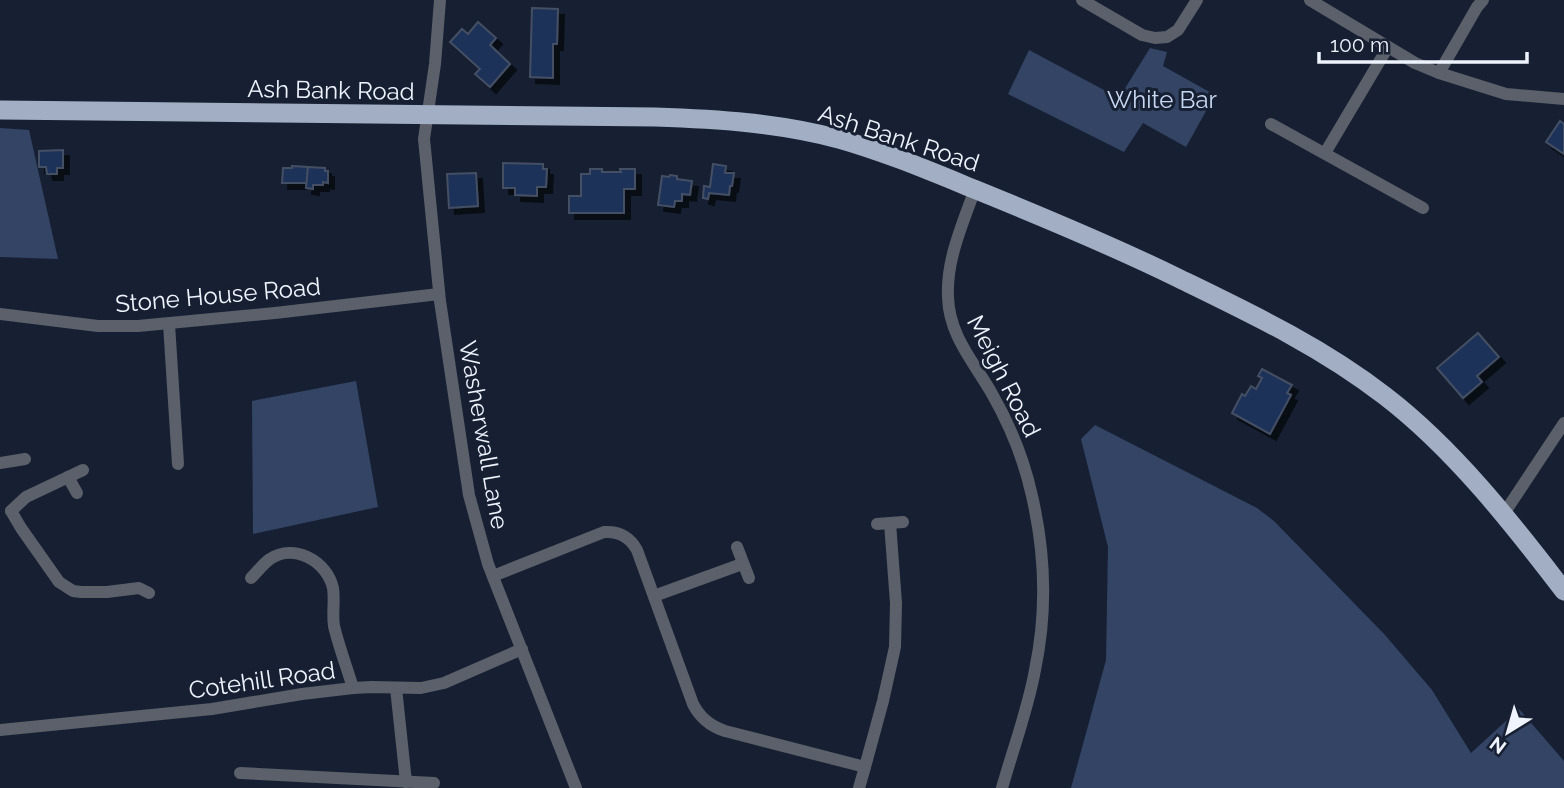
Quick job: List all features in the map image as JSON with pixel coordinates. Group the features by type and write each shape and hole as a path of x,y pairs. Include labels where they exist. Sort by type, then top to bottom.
{"highway":[{"name":"Ash Bank Road","path":"0,110 656,117 730,120 839,139 924,168 1056,222 1135,257 1277,327 1319,351 1387,397 1436,440 1480,487 1564,591"}],"street":[{"name":"Washerwall Lane","path":"440,0 435,64 424,139 439,294 469,495 488,565 576,788"},
{"path":"1082,0 1142,35 1155,38 1167,37 1178,30 1197,0"},
{"path":"1310,0 1325,4 1388,47 1439,73 1506,94 1564,99"},
{"path":"1439,73 1483,0"},
{"path":"1325,153 1388,47"},
{"path":"1271,124 1423,208"},
{"name":"Meigh Road","path":"975,189 954,250 949,275 951,321 963,349 990,391 1015,440 1032,496 1043,582 1042,622 1035,671 1002,788"},
{"name":"Stone House Road","path":"0,314 98,326 169,324 439,294"},
{"path":"169,324 178,464"},
{"path":"1503,515 1564,423"},
{"path":"0,463 25,459"},
{"path":"83,470 26,497 6,510 66,587 81,592 142,588"},
{"path":"68,477 77,493"},
{"path":"859,788 895,647 896,603 890,523"},
{"path":"493,576 592,535 611,531 625,536 634,545 693,704 702,718 725,731 865,767"},
{"path":"737,547 748,579"},
{"path":"251,578 255,564 283,554 308,556 321,565 333,588 334,624 353,688"},
{"path":"654,596 743,564"},
{"name":"Cotehill Road","path":"0,730 212,709 353,688 421,688 444,683 522,649"},
{"path":"396,688 406,782"},
{"path":"240,773 434,783"}],"green space":[{"name":"White Bar","path":"1150,48 1167,52 1163,66 1215,95 1186,147 1143,123 1124,152 1008,94 1029,50 1119,98"},
{"path":"0,128 29,130 58,259 0,257"},
{"path":"356,381 378,507 253,534 252,401"},
{"path":"1095,425 1257,508 1274,521 1385,635 1432,690 1471,753 1519,709 1564,761 1564,788 1071,788 1106,660 1108,547 1081,439"}],"building":[{"path":"532,8 558,9 557,44 553,44 553,78 530,77"},
{"path":"478,22 496,38 490,45 510,64 490,87 475,74 480,69 450,42 462,29 468,34"},
{"path":"1560,121 1564,124 1564,154 1546,142"},
{"path":"63,150 63,168 57,168 57,174 47,174 46,167 39,167 39,151"},
{"path":"503,163 543,164 543,169 547,169 546,187 537,187 537,196 515,195 515,188 503,188"},
{"path":"713,164 726,166 725,173 734,173 732,186 729,195 709,193 708,199 703,198 704,186 710,187"},
{"path":"308,167 307,183 282,183 283,168"},
{"path":"308,167 325,168 325,171 328,171 328,183 313,185 313,189 306,188"},
{"path":"590,169 621,172 620,169 635,169 635,189 624,189 624,213 569,213 569,196 581,196 581,174 590,174"},
{"path":"476,173 478,206 449,208 447,174"},
{"path":"670,175 692,181 690,195 682,194 682,201 675,201 674,207 658,205 662,176"},
{"path":"1478,333 1499,357 1477,376 1482,382 1463,398 1437,368"},
{"path":"1262,369 1292,385 1287,393 1291,395 1270,434 1232,413 1242,394 1245,396 1251,386 1256,389 1262,378 1258,376"}]}
